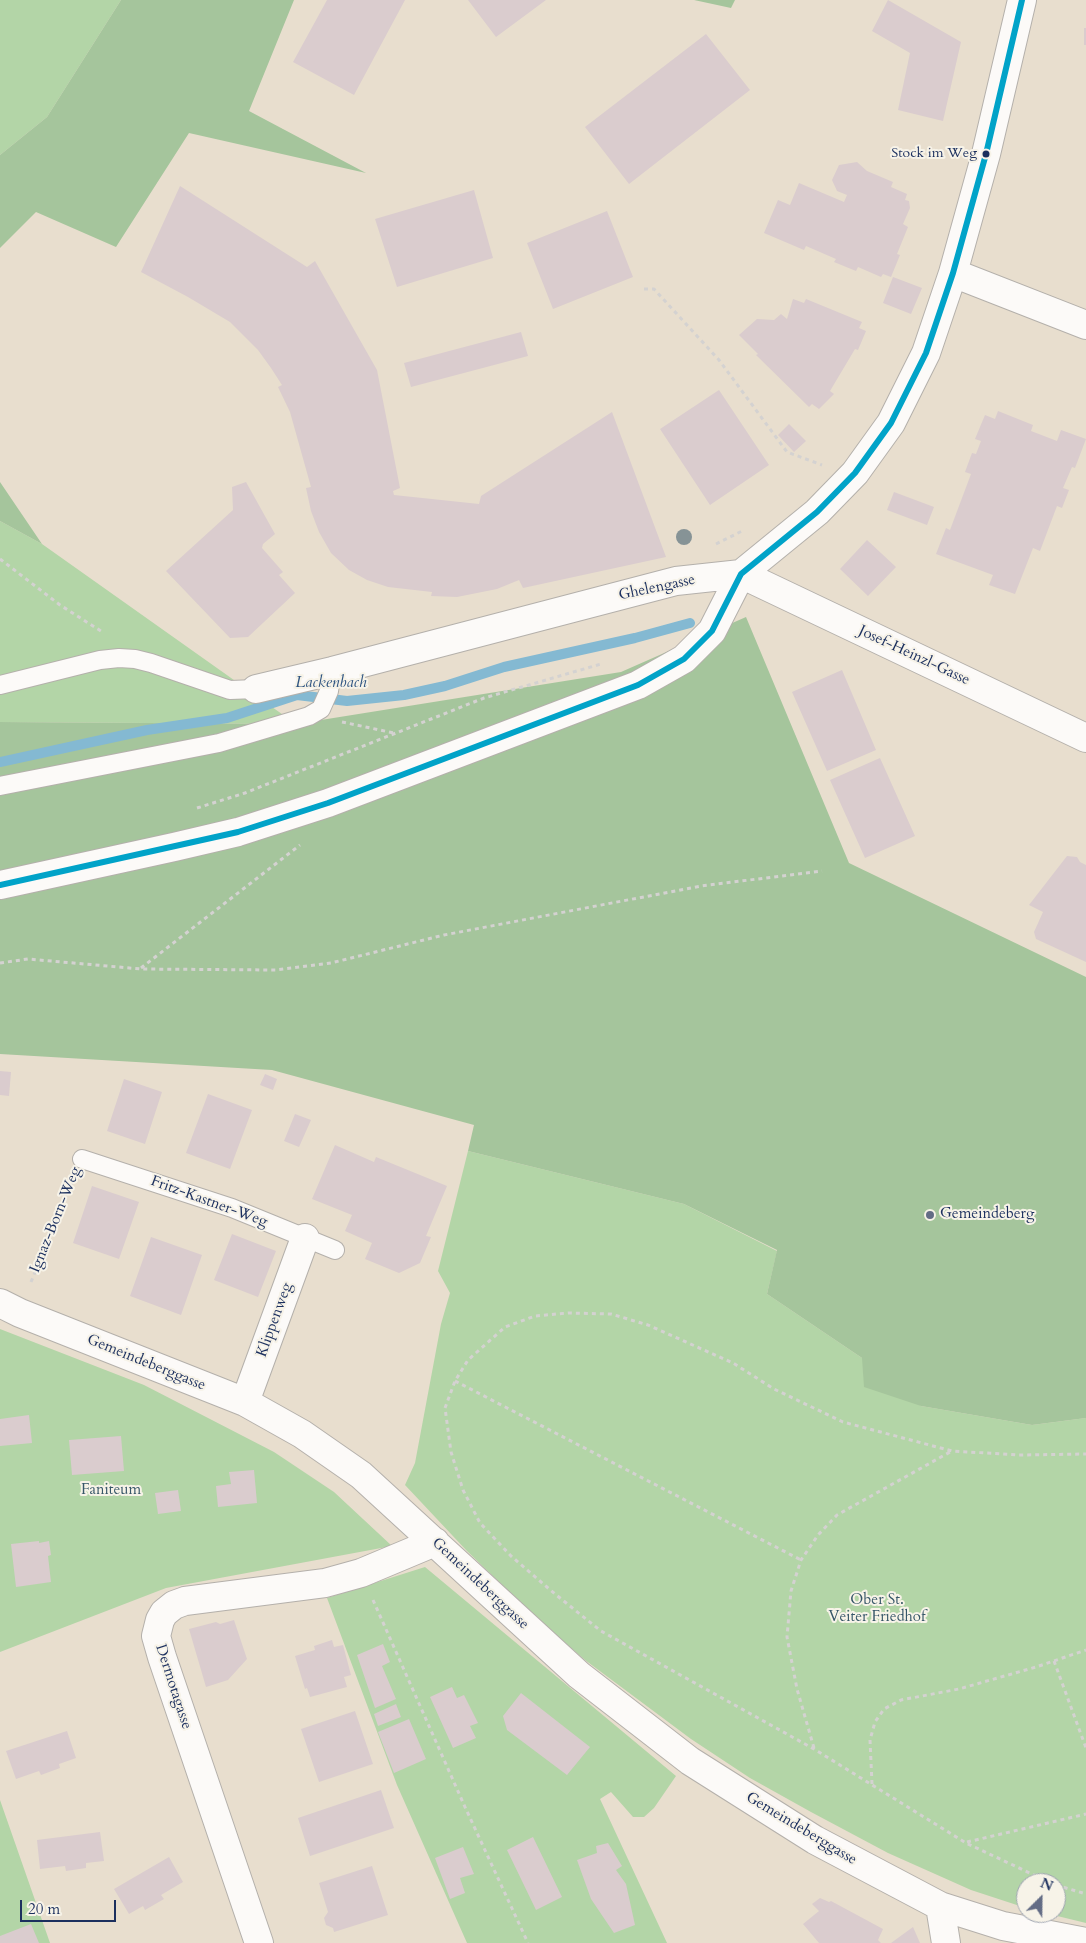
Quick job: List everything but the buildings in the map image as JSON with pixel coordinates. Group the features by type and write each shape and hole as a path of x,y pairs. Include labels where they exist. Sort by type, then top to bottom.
{"street":[{"path":"0,884 174,848 238,832 328,803 638,685 684,659 717,620 741,574 817,512 855,473 891,423 926,353 953,273 986,154 1022,0"},
{"path":"953,273 1086,325"},
{"name":"Ghelengasse","path":"256,689 331,681 676,581 741,574"},
{"name":"Josef-Heinzl-Gasse","path":"741,574 1086,738"},
{"name":"Klippenweg","path":"244,1402 305,1238"},
{"name":"Gemeindeberggasse","path":"0,1303 20,1313 244,1402 302,1434 361,1475 579,1675 690,1762 815,1840 940,1906 1003,1926 1086,1942"},
{"name":"Dermotagasse","path":"259,1943 160,1650 156,1636 160,1620 164,1613 174,1605 185,1601 326,1583 361,1573 435,1542"},
{"path":"940,1906 946,1943"}],"lane":[{"path":"0,685 100,660 119,658 151,662 230,690 256,689"},
{"path":"0,786 219,743 315,712 331,681"},
{"name":"Fritz-Kastner-Weg","path":"82,1159 232,1208 335,1250"}],"path":[{"path":"644,288 654,289 719,360 787,452 825,466 819,472"},
{"path":"714,545 750,527"},
{"path":"0,559 60,606 110,637"},
{"path":"190,810 245,793 484,698 609,662"},
{"path":"315,712 394,733"},
{"path":"141,969 302,844"},
{"path":"0,963 28,959 141,969 276,970 331,963 444,935 701,886 822,872"},
{"name":"Ignaz-Born-Weg","path":"31,1282 82,1159"},
{"path":"1030,1873 966,1842 814,1749 601,1631 555,1594 505,1549 480,1523 463,1490 451,1452 445,1408 455,1381 468,1360 505,1327 535,1316 568,1313 610,1314 648,1325 733,1363 774,1389 843,1422 952,1451 1019,1455 1086,1454"},
{"path":"455,1381 801,1560"},
{"path":"814,1749 797,1689 787,1637 791,1591 801,1560 818,1535 837,1515 952,1451"},
{"path":"361,1573 460,1798 528,1943"},
{"path":"872,1784 870,1740 875,1722 884,1709 901,1700 959,1689 1086,1650"},
{"path":"1054,1660 1086,1748"},
{"path":"966,1842 1086,1814"},
{"path":"1066,1888 1086,1894"}],"green space":[{"path":"0,0 121,0 47,117 0,155"},
{"path":"121,0 294,0 249,111 366,173 189,133 116,247 36,212 0,248 0,155 47,117"},
{"path":"694,0 735,0 731,8"},
{"path":"0,482 42,544 0,521"},
{"path":"0,521 42,544 296,724 0,722"},
{"path":"746,617 849,863 1086,977 1086,1418 1032,1425 921,1406 864,1387 862,1358 767,1294 777,1250 684,1204 468,1151 474,1125 272,1070 0,1054 0,722 296,724 621,672"},
{"name":"Ober St. Veiter Friedhof","path":"468,1151 684,1204 777,1251 767,1294 862,1358 921,1406 1032,1425 1086,1418 1086,1923 1066,1918 1066,1873 1016,1873 1016,1905 971,1890 888,1853 750,1778 691,1739 585,1660 532,1614 467,1551 405,1485 415,1463 441,1324 450,1293 438,1271"},
{"name":"Faniteum","path":"0,1329 144,1385 274,1452 334,1492 392,1546 166,1588 0,1652"},
{"path":"425,1567 676,1776 654,1808 644,1817 633,1817 611,1792 600,1799 667,1943 467,1943 397,1785 327,1598"},
{"path":"0,1800 50,1943 0,1943"}],"waterway":[{"name":"Lackenbach","path":"0,762 147,730 227,718 297,695 347,701 404,695 445,686 504,667 635,638 690,623"}],"transit line":[{"path":"0,885 238,832 328,803 638,685 684,659 712,631 741,574 817,512 855,473 891,423 926,353 953,273 986,154 1022,0"}],"place":[{"name":"Stock im Weg","path":"986,154"},
{"name":"Gemeindeberg","path":"930,1215"}]}
